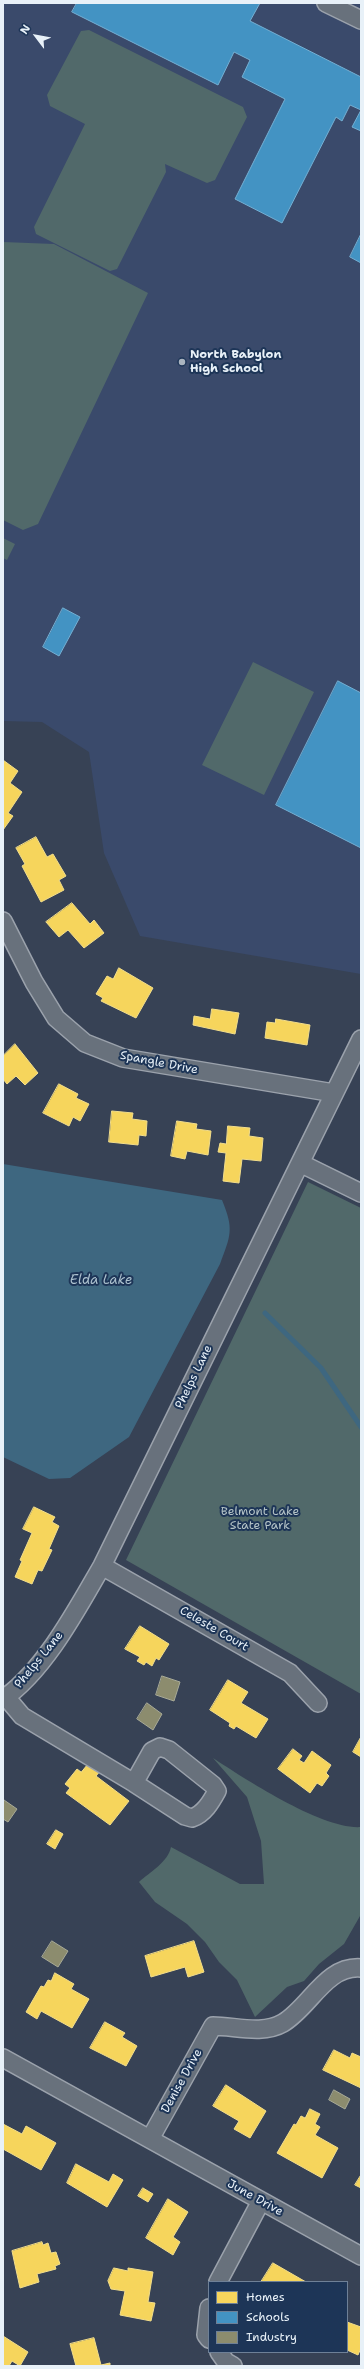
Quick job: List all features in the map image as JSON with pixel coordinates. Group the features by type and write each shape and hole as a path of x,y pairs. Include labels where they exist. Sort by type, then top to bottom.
{"street":[{"path":"326,3 361,20"},
{"name":"Spangle Drive","path":"3,921 34,982 56,1018 85,1043 123,1058 334,1093"},
{"name":"Phelps Lane","path":"4,1698 15,1690 61,1635 102,1566 361,1039"},
{"path":"300,1163 361,1193"},
{"name":"Celeste Court","path":"102,1566 290,1673 318,1703"},
{"path":"4,1698 27,1719 134,1783 185,1816 192,1818 199,1816 212,1801 217,1791 213,1785 169,1750 160,1747 152,1751 134,1783"},
{"name":"Denise Drive","path":"150,2139 213,2026 258,2030 282,2024 302,2008 328,1978 352,1967 361,1968"},
{"path":"3,2058 150,2139"},
{"name":"June Drive","path":"150,2139 361,2256"},
{"path":"219,2281 261,2201"},
{"path":"208,2317 206,2335 208,2338"},
{"path":"220,2353 226,2362 233,2366"}],"shaded area":[{"name":"North Babylon High School","path":"3,3 361,3 361,974 140,936 104,853 89,752 42,722 3,721"}],"green space":[{"path":"89,30 243,107 247,117 215,180 207,183 165,164 166,172 117,269 110,271 36,234 34,227 85,124 50,106 47,95 81,31"},
{"path":"3,242 54,244 148,293 38,524 23,530 3,520"},
{"path":"3,538 15,544 7,560 3,558"},
{"path":"253,662 314,692 264,795 202,765"},
{"name":"Belmont Lake State Park","path":"308,1182 361,1208 361,1694 126,1560"},
{"path":"213,1758 264,1790 306,1812 345,1826 361,1827 360,1916 344,1944 319,1964 304,1981 287,1987 255,2017 237,1980 219,1962 205,1942 187,1924 155,1902 139,1882 162,1862 171,1847 240,1884 264,1884 261,1841 247,1797"}],"water":[{"name":"Elda Lake","path":"3,1164 222,1200 230,1225 229,1239 220,1264 129,1437 70,1478 49,1479 3,1457"}],"building: Homes":[{"path":"3,760 18,771 10,783 22,792 8,813 13,816 3,830"},
{"path":"36,837 47,857 53,854 66,876 59,880 64,890 41,902 22,866 25,864 16,848"},
{"path":"72,903 90,924 94,920 104,933 84,948 68,930 59,937 46,922"},
{"path":"119,968 153,988 136,1018 101,1001 103,998 96,994 107,976 113,979"},
{"path":"212,1009 239,1013 235,1034 193,1025 194,1016 210,1019"},
{"path":"276,1019 310,1025 307,1045 265,1038 267,1022 275,1023"},
{"path":"15,1044 38,1073 25,1085 16,1076 7,1084 3,1079 3,1056"},
{"path":"59,1084 78,1094 76,1098 89,1104 80,1121 73,1117 69,1126 43,1113"},
{"path":"112,1111 133,1113 132,1119 147,1121 146,1136 139,1135 138,1145 109,1142"},
{"path":"177,1121 197,1124 196,1129 211,1131 208,1155 187,1151 185,1159 171,1156"},
{"path":"228,1126 250,1128 249,1136 263,1138 261,1161 242,1159 239,1183 223,1181 226,1153 218,1152 220,1143 226,1144"},
{"path":"34,1507 55,1517 52,1522 59,1526 49,1549 52,1550 42,1571 38,1570 32,1584 15,1577 22,1561 20,1560 32,1533 23,1529"},
{"path":"140,1626 169,1644 159,1660 156,1658 152,1666 146,1662 144,1665 137,1661 140,1657 125,1649"},
{"path":"228,1680 248,1692 241,1703 268,1719 256,1738 236,1726 234,1729 229,1726 230,1723 210,1710"},
{"path":"361,1737 361,1757 353,1752"},
{"path":"293,1749 302,1756 299,1760 304,1763 312,1751 331,1765 326,1773 329,1776 322,1786 317,1783 310,1793 278,1769"},
{"path":"90,1762 101,1770 96,1776 129,1801 110,1825 66,1793 70,1788 65,1784 77,1769 81,1772"},
{"path":"56,1830 63,1834 55,1849 47,1844"},
{"path":"194,1941 204,1972 188,1977 185,1967 151,1977 145,1956"},
{"path":"55,1973 74,1984 71,1989 89,1999 72,2028 41,2011 37,2019 26,2012 41,1986 44,1987 48,1980 51,1981"},
{"path":"105,2022 125,2033 122,2037 137,2046 126,2066 90,2048"},
{"path":"334,2050 350,2058 352,2053 361,2057 361,2088 323,2070"},
{"path":"226,2085 266,2111 250,2138 234,2129 239,2121 213,2106"},
{"path":"310,2109 320,2114 315,2124 320,2127 315,2135 338,2148 322,2178 277,2153 294,2124 296,2125 301,2116 305,2118"},
{"path":"3,2124 22,2134 26,2126 56,2143 41,2170 3,2149"},
{"path":"76,2164 109,2182 113,2174 123,2180 107,2207 67,2183"},
{"path":"361,2175 361,2188 355,2185"},
{"path":"143,2188 153,2194 148,2202 138,2196"},
{"path":"168,2199 188,2212 173,2237 180,2242 173,2255 146,2238"},
{"path":"42,2242 43,2245 48,2243 51,2253 56,2252 60,2264 55,2266 56,2269 37,2274 39,2282 20,2288 12,2251"},
{"path":"273,2263 304,2281 262,2281"},
{"path":"114,2268 128,2271 128,2268 153,2272 148,2302 155,2303 151,2321 120,2315 125,2291 111,2289 108,2281"},
{"path":"348,2322 361,2327 361,2348 358,2355 348,2350"},
{"path":"3,2336 28,2352 20,2366 12,2361 9,2366 3,2366"},
{"path":"94,2338 101,2365 110,2363 110,2366 76,2366 70,2344"}],"building: Schools":[{"path":"77,3 260,3 250,21 361,77 361,110 350,105 342,121 336,117 282,223 235,199 285,99 242,77 250,60 234,52 218,85 72,12"},
{"path":"361,110 361,131 352,127"},
{"path":"361,234 361,263 350,257"},
{"path":"63,608 80,617 59,656 43,647"},
{"path":"338,681 361,693 361,848 276,805"}],"building: Industry":[{"path":"162,1676 180,1682 174,1701 156,1695"},
{"path":"147,1703 162,1714 153,1730 137,1719"},
{"path":"4,1800 17,1809 8,1822 3,1819"},
{"path":"52,1941 68,1951 58,1967 42,1957"},
{"path":"334,2090 350,2099 345,2109 329,2100"}],"waterway":[{"path":"265,1313 321,1368 361,1427"}],"place":[{"name":"North Babylon High School","path":"182,362"}]}
